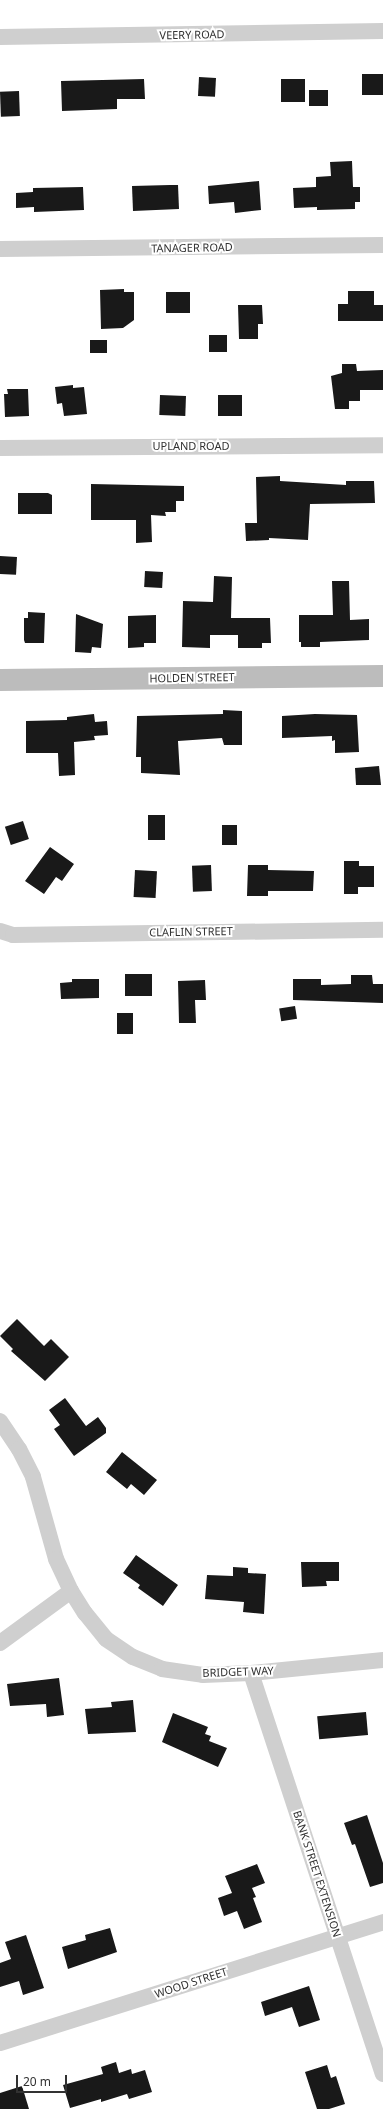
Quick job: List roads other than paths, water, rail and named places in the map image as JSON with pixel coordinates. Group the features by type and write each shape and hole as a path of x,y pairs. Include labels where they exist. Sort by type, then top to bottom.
{"main road":[{"name":"HOLDEN STREET","path":"0,680 383,676"}],"street":[{"name":"VEERY ROAD","path":"0,37 383,31"},
{"name":"TANAGER ROAD","path":"0,249 383,245"},
{"name":"UPLAND ROAD","path":"0,448 383,445"},
{"name":"CLAFLIN STREET","path":"0,931 13,934 383,930"},
{"name":"BRIDGET WAY","path":"0,1421 19,1448 33,1477 56,1559 71,1591 84,1613 106,1639 133,1658 162,1669 203,1675 251,1673 383,1660"},
{"path":"0,1643 71,1591"},
{"name":"BANK STREET EXTENSION","path":"251,1673 383,2074"},
{"name":"WOOD STREET","path":"0,2044 383,1922"}]}
